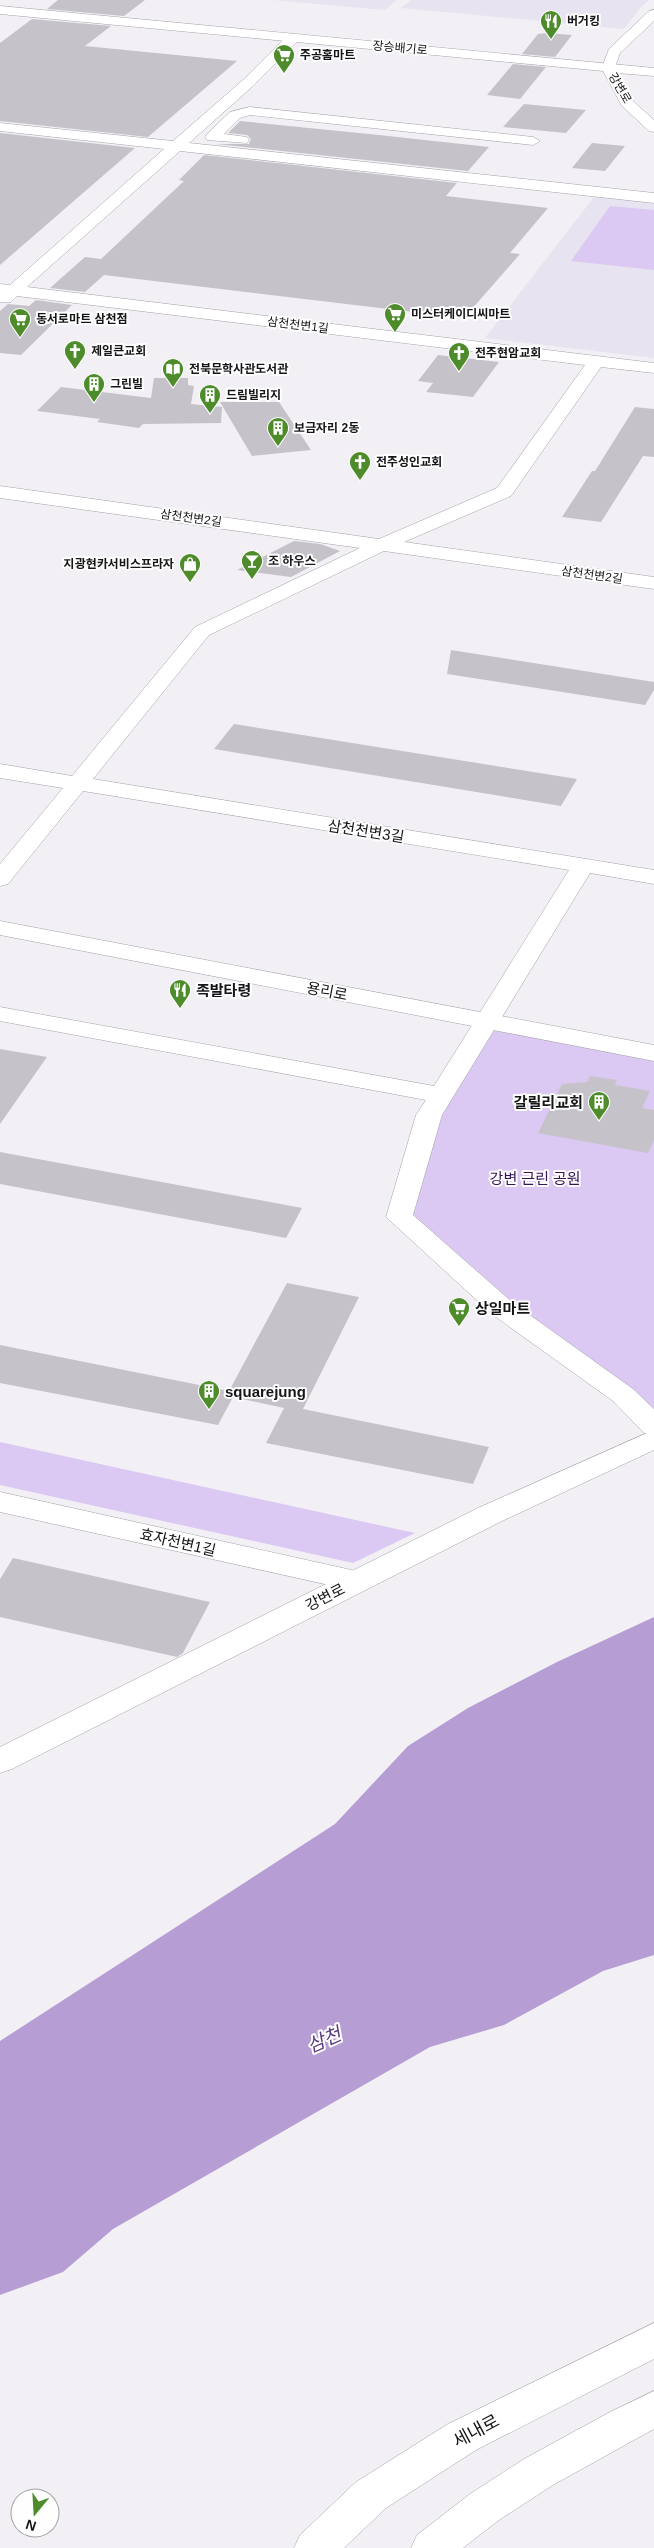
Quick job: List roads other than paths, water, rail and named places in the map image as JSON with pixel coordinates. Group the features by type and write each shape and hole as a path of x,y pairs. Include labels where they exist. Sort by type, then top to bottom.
{"street":[{"name":"장승배기로","path":"0,10 639,73"},
{"path":"609,70 614,52 654,14"},
{"name":"장승배기로","path":"0,16 290,40"},
{"path":"0,303 7,290 177,146 248,83 290,40"},
{"name":"강변로","path":"609,70 627,103 654,128"},
{"path":"639,73 654,72"},
{"path":"639,73 654,78"},
{"path":"533,141 250,111 236,115 212,137 533,173"},
{"path":"0,127 654,198"},
{"name":"삼천천변1길","path":"7,290 654,368"},
{"path":"0,879 202,631 381,545 504,492 596,361"},
{"name":"삼천천변2길","path":"0,492 654,584"},
{"name":"삼천천변3길","path":"0,770 654,878"},
{"path":"583,866 429,1116 399,1217 503,1309 623,1395 654,1426"},
{"name":"용리로","path":"0,928 654,1053"},
{"path":"0,1014 441,1095"},
{"name":"강변로","path":"0,1761 489,1515 654,1439"},
{"name":"효자천변1길","path":"0,1502 356,1581"},
{"name":"세내로","path":"315,2548 372,2495 462,2437 654,2340"},
{"path":"432,2548 467,2517 557,2459 654,2409"}],"water":[{"name":"삼천","path":"654,1617 654,1955 603,1971 504,2025 430,2047 113,2229 63,2272 0,2295 0,2041 335,1824 408,1746 468,1708 557,1662"}],"place":[{"name":"버거킹","path":"551,40"},
{"name":"주공홈마트","path":"284,74"},
{"name":"미스터케이디씨마트","path":"395,333"},
{"name":"동서로마트 삼천점","path":"20,338"},
{"name":"제일큰교회","path":"75,370"},
{"name":"전주현암교회","path":"459,372"},
{"name":"전북문학사관도서관","path":"173,388"},
{"name":"그린빌","path":"94,403"},
{"name":"드림빌리지","path":"210,414"},
{"name":"보금자리 2동","path":"278,447"},
{"name":"전주성인교회","path":"360,481"},
{"name":"조 하우스","path":"252,580"},
{"name":"지광현카서비스프라자","path":"190,583"},
{"name":"족발타령","path":"180,1009"},
{"name":"갈릴리교회","path":"599,1121"},
{"name":"상일마트","path":"459,1327"},
{"name":"squarejung","path":"209,1410"}],"park label":[{"name":"강변 근린 공원","path":"535,1178"}]}
